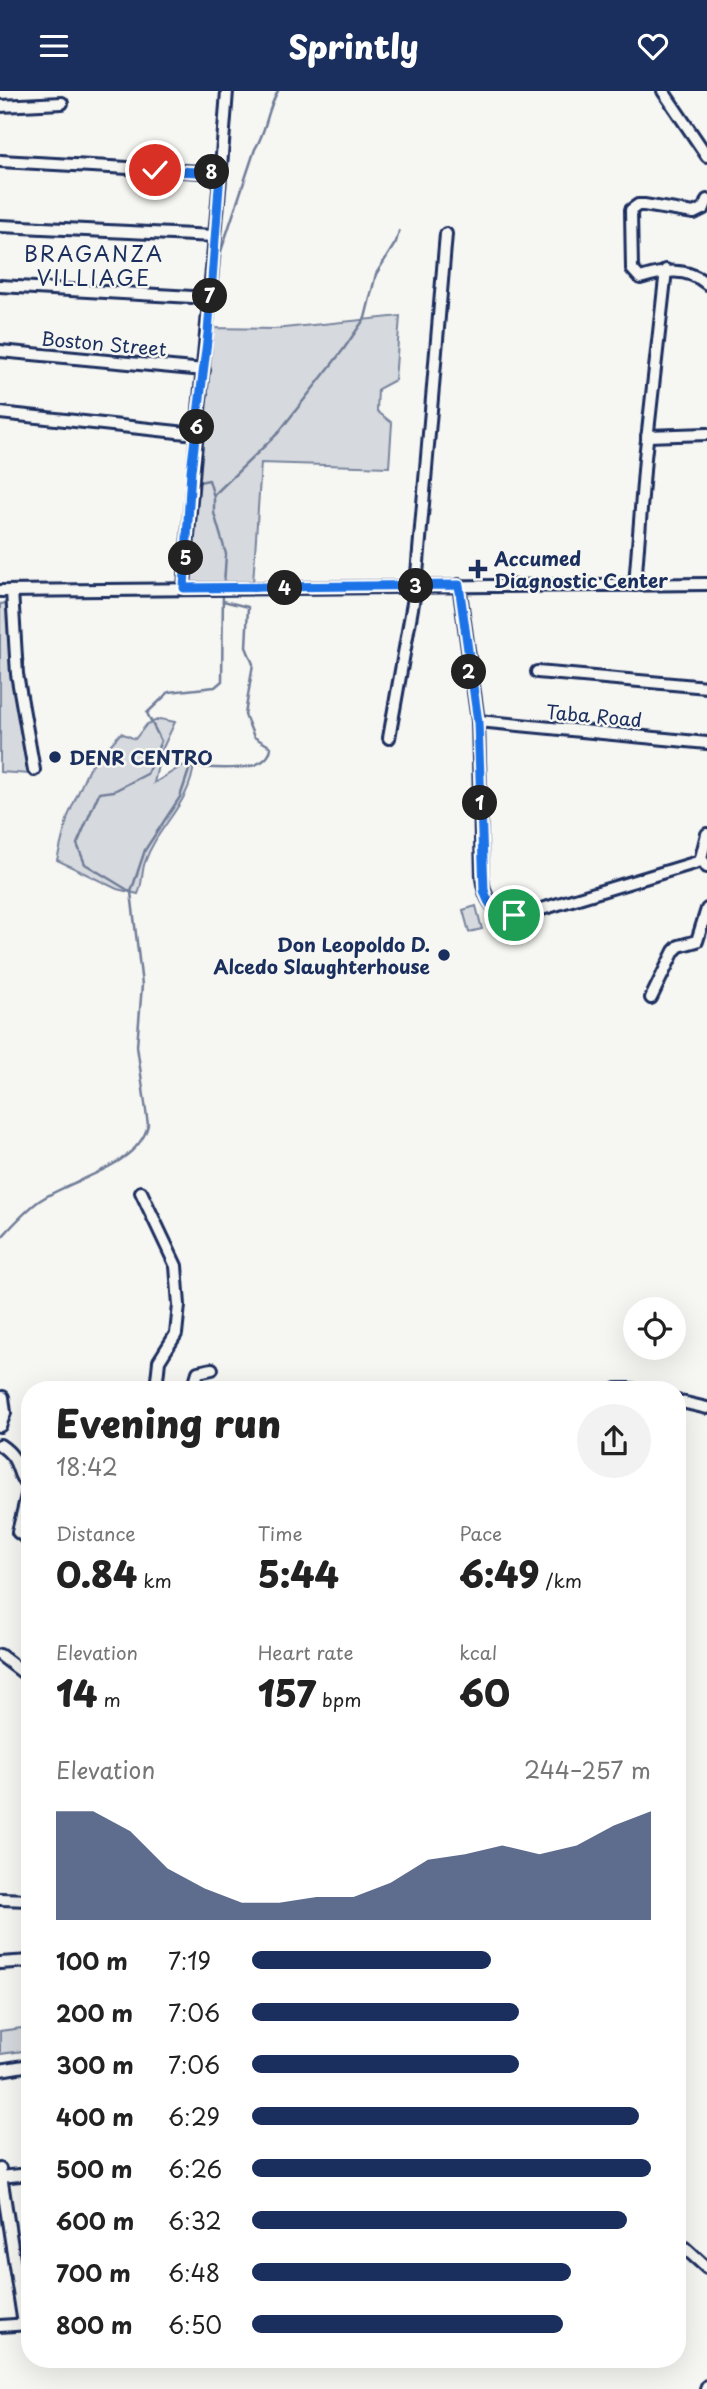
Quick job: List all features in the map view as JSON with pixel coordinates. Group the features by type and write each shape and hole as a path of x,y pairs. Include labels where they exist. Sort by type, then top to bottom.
{"street":[{"path":"184,588 227,91"},
{"path":"663,91 707,156"},
{"path":"0,106 62,103"},
{"path":"0,161 220,173"},
{"path":"707,200 704,208 694,213 644,205 638,205 631,211 632,272 640,278 666,270 697,275 707,283"},
{"path":"0,226 215,236"},
{"path":"389,739 416,586 446,234"},
{"path":"635,585 647,436 666,270"},
{"path":"0,286 210,298"},
{"name":"Boston Street","path":"0,351 204,370"},
{"path":"0,413 196,434"},
{"path":"647,436 707,434"},
{"path":"0,591 707,584"},
{"path":"459,585 478,722 482,878 492,909 500,914 532,912 704,864 707,834"},
{"path":"12,591 16,674 34,770"},
{"path":"537,672 707,687"},
{"name":"Taba Road","path":"478,722 707,743"},
{"path":"650,998 674,951 698,940 707,909"},
{"path":"141,1192 176,1266 179,1279 176,1333 159,1361 157,1381"},
{"path":"195,1381 198,1372 212,1369"},
{"path":"0,1426 5,1413 3,1397"},
{"path":"686,1403 707,1408"},
{"path":"0,1445 14,1455 21,1478"},
{"path":"0,1655 21,1671"},
{"path":"0,1899 21,1900"},
{"path":"0,1963 21,1962"},
{"path":"0,2070 21,2066"},
{"path":"21,2174 0,2174 21,2291"},
{"path":"686,2249 707,2268"},
{"path":"0,2326 21,2324"}],"shaded area":[{"path":"400,316 395,380 378,389 377,411 392,423 389,467 261,463 253,583 183,582 206,328 274,329"},
{"path":"8,603 11,668 30,774 0,772 0,604"},
{"path":"160,719 175,722 161,752 154,783 182,766 194,763 187,791 150,849 138,894 117,889 57,860 68,816 89,768 121,733 135,739 147,724"},
{"path":"476,906 482,929 469,932 463,910"},
{"path":"21,2028 21,2051 0,2054 0,2031"}],"waterway":[{"path":"217,263 255,149 278,91"},
{"path":"214,495 278,433 343,350 365,318 376,274 396,242 399,231"},
{"path":"203,412 208,394 205,389"},
{"path":"194,483 209,480 214,497 214,513 226,554 224,585"},
{"path":"0,1239 39,1201 118,1162 142,1139 148,1125 137,1046 142,985 131,892 85,864 77,844 99,793 114,791 147,774 161,741 147,713 169,692 215,687 222,681 223,591"},
{"path":"131,892 145,850 180,797 190,767 250,766 268,756 271,747 254,737 245,715 253,664 246,647 248,607 223,601"}],"place":[{"name":"Accumed Diagnostic Center","path":"478,569"},
{"name":"DENR CENTRO","path":"55,757"},
{"name":"Don Leopoldo D. Alcedo Slaughterhouse","path":"444,955"}],"district":[{"name":"BRAGANZA VILLIAGE","path":"94,265"}],"route":[{"path":"155,170 220,173 208,333 191,471 184,588 459,585 478,722 484,890 492,909 500,914 514,915"}]}
